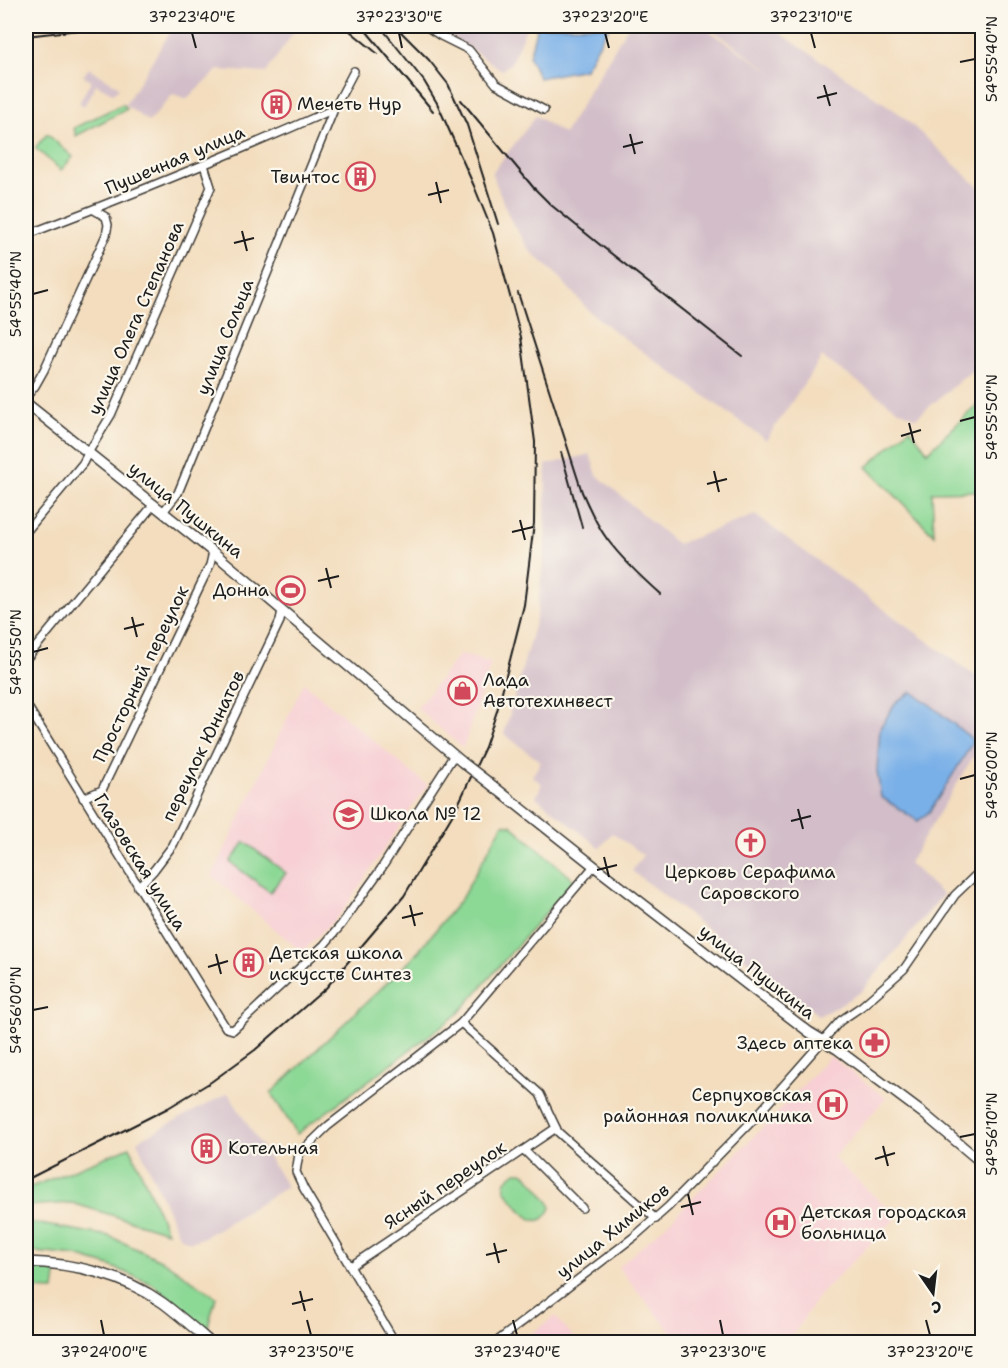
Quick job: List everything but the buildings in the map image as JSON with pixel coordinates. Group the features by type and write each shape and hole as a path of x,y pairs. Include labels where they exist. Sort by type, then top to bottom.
{"street":[{"path":"426,26 469,50 496,84 544,110"},
{"name":"улица Сольца","path":"164,512 178,494 334,109 354,71"},
{"name":"Пушечная улица","path":"26,235 204,165 334,109"},
{"name":"улица Олега Степанова","path":"26,532 83,463 111,415 211,187 204,165"},
{"path":"26,397 44,370 106,235 108,225 106,217 94,210"},
{"name":"улица Пушкина","path":"26,403 213,552 458,759 594,867 809,1032 837,1049 924,1114 982,1161"},
{"path":"26,659 154,504"},
{"name":"Просторный переулок","path":"83,798 102,790 210,565 213,552"},
{"name":"переулок Юннатов","path":"138,887 173,845 280,621 282,610"},
{"name":"Глазовская улица","path":"26,704 226,1028 233,1030 324,945 341,925 458,759"},
{"path":"395,1342 304,1189 296,1172 298,1154 328,1126 461,1023 594,867"},
{"name":"улица Химиков","path":"496,1342 656,1219 753,1120 811,1057 840,1021 862,1006 904,969 955,895 982,869"},
{"path":"461,1023 540,1094 558,1132 656,1219"},
{"name":"Ясный переулок","path":"351,1266 556,1128"},
{"path":"524,1150 582,1208"},
{"path":"26,1262 62,1264 82,1268 136,1287 162,1303 210,1342"}],"shaded area":[{"path":"174,26 298,26 266,73 218,70 187,99 173,94 149,122 125,105"},
{"path":"436,26 527,26 511,63 502,70"},
{"path":"628,26 702,26 780,78 707,26 775,26 774,29 900,114 982,190 982,362 916,418 897,409 822,357 766,440 590,312 556,274 530,251 510,219 492,173 536,116 564,134"},
{"path":"89,68 119,87 114,94 96,84 84,106 79,103 91,81 83,76"},
{"path":"590,454 597,475 677,544 755,515 982,681 980,745 909,863 943,895 861,992 827,1012 818,1015 632,871 643,855 612,833 600,848 536,797 542,784 532,776 541,762 504,734 537,615 545,544 546,465"},
{"path":"460,654 491,663 463,748 417,708"},
{"path":"304,683 427,785 342,912 302,952 212,876"},
{"name":"Детская городская больница","path":"830,1056 886,1098 833,1158 897,1217 819,1295 795,1332 782,1342 682,1342 671,1332 618,1267 664,1227"},
{"path":"228,1093 287,1187 204,1237 191,1242 178,1234 137,1141"},
{"path":"555,1316 577,1342 521,1342"}],"green space":[{"path":"123,104 127,109 76,136 74,128"},
{"path":"47,134 73,157 61,170 35,148"},
{"path":"982,400 982,491 932,492 934,535 867,467 910,428 928,452"},
{"path":"503,824 511,825 574,880 458,1014 297,1134 271,1093 412,959 461,899"},
{"path":"245,842 286,873 270,892 230,862"},
{"path":"130,1147 167,1232 72,1203 26,1206 26,1189"},
{"path":"516,1172 527,1175 549,1202 551,1208 545,1217 533,1220 527,1216 505,1190 506,1181"},
{"path":"26,1223 109,1236 165,1262 216,1297 207,1330 152,1284 110,1266 76,1256 26,1251"},
{"path":"26,1265 57,1268 54,1290 26,1289"}],"water":[{"path":"537,26 609,26 585,69 539,78 529,57"},
{"path":"912,692 973,740 930,811 918,821 881,797 877,771 880,728 897,701"}],"railway":[{"path":"26,36 114,26"},
{"path":"344,26 378,54"},
{"path":"362,26 433,111"},
{"path":"26,1180 168,1108 211,1082 255,1050 326,988 404,896 456,809 485,747 497,711 524,605 534,523 535,442 521,337 493,233 437,103 424,81 380,26"},
{"path":"395,26 429,60 448,84 467,125 498,224"},
{"path":"461,100 533,187 551,205 742,356"},
{"path":"518,293 582,492 590,510 599,528 613,546 632,568 660,594"},
{"path":"561,452 582,527"}],"place":[{"name":"Мечеть Нур","path":"276,104"},
{"name":"Твинтос","path":"361,177"},
{"name":"Донна","path":"290,590"},
{"name":"Лада Автотехинвест","path":"462,690"},
{"name":"Школа № 12","path":"349,814"},
{"name":"Церковь Серафима Саровского","path":"750,843"},
{"name":"Детская школа искусств Синтез","path":"248,963"},
{"name":"Здесь аптека","path":"874,1043"},
{"name":"Серпуховская районная поликлиника","path":"833,1105"},
{"name":"Котельная","path":"207,1148"},
{"name":"Детская городская больница","path":"780,1222"}]}
